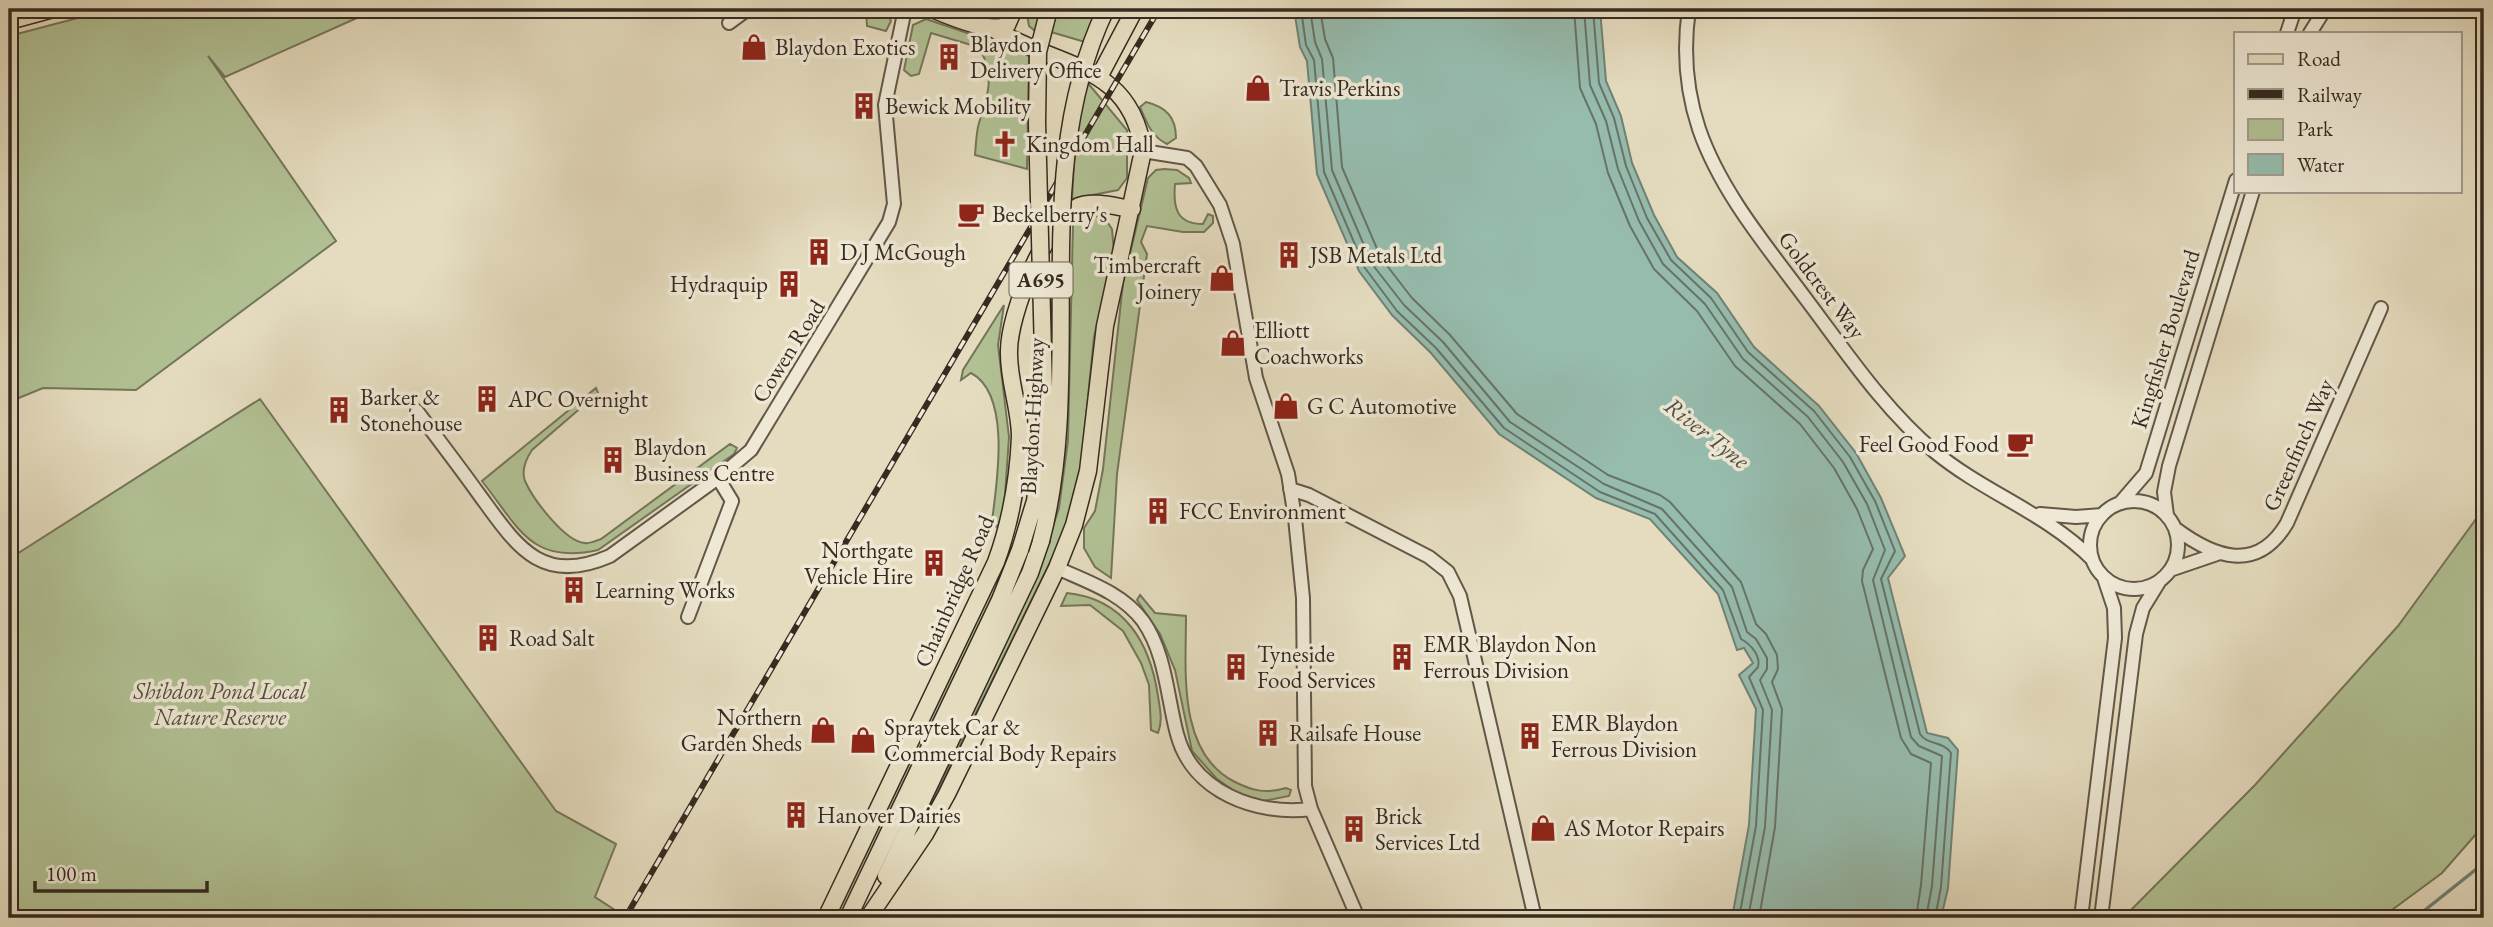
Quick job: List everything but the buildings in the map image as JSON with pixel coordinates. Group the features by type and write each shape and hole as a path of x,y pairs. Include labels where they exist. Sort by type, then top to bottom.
{"main road":[{"path":"9,21 53,9"},
{"path":"932,9 964,21 991,27 1002,27 1012,12 1028,40 1046,54"},
{"path":"867,918 925,834 947,794 1058,568 1074,526 1088,471 1105,326 1143,151 1140,125 1118,90 1099,77 1026,47 991,27 982,19 982,9"},
{"name":"Blaydon Highway","path":"848,918 1000,600 1020,550 1035,501 1045,430 1037,123 1038,52 1049,9"},
{"name":"Blaydon Highway","path":"867,918 1015,606 1041,541 1058,454 1062,199 1066,148 1079,82 1106,9"},
{"path":"1099,77 1135,9"},
{"name":"Chainbridge Road","path":"827,918 996,562 1011,520 1020,434 1009,352 1021,293 1066,213 1082,204 1132,209"}],"street":[{"path":"729,23 748,9"},
{"name":"Cowen Road","path":"417,411 518,547 550,564 579,566 610,556 718,478 756,443 890,222 894,204 885,105 905,9"},
{"name":"Goldcrest Way","path":"1689,9 1687,78 1699,128 1721,175 1763,241 1865,377 1912,432 1960,471 2002,498 2036,514"},
{"path":"2287,32 2295,9"},
{"path":"2311,32 2325,9"},
{"path":"1143,151 1187,158 1196,166 1220,205 1233,244 1256,378 1290,489 1303,598 1303,770 1311,809 1358,918"},
{"name":"Kingfisher Boulevard","path":"2121,502 2146,473 2234,187"},
{"name":"Kingfisher Boulevard","path":"2167,515 2164,492 2169,466 2253,192"},
{"name":"Greenfinch Way","path":"2170,569 2217,554 2248,555 2270,544 2282,532 2381,308"},
{"path":"688,617 732,501 718,478"},
{"path":"1290,489 1309,495 1429,557 1448,572 1460,596 1535,918"},
{"path":"2092,559 2093,530 2102,515 2121,502 2144,502 2167,515 2176,529 2217,554"},
{"path":"2036,514 2076,517 2102,515"},
{"path":"2036,514 2071,539 2092,559 2104,578 2114,608 2115,638 2081,918"},
{"path":"2101,918 2136,634 2143,608 2177,555 2176,529"},
{"path":"1058,568 1119,598 1143,622 1158,653 1184,752 1210,782 1244,804 1283,811 1311,809"},
{"path":"2104,578 2119,586 2135,589 2159,582"}],"green space":[{"path":"112,9 206,9 259,18 289,18 313,9 377,9 225,77 208,56 336,241 136,390 43,388 9,402 9,36"},
{"path":"866,9 886,11 891,21 886,31 867,26"},
{"path":"1026,9 1041,9 1035,31 1029,26"},
{"path":"1058,9 1097,9 1085,42 1051,32"},
{"path":"926,19 982,38 978,47 931,33 919,74 911,76 904,70 913,25"},
{"path":"983,40 1029,55 1027,169 975,155 989,77 980,50"},
{"path":"1087,82 1127,130 1127,178 1118,190 1072,199 1076,131"},
{"path":"1146,102 1164,110 1172,119 1176,138 1167,144 1153,133 1147,124 1140,107"},
{"path":"1156,170 1177,170 1189,178 1191,183 1175,184 1178,213 1187,221 1203,224 1208,214 1213,216 1213,223 1204,232 1183,232 1147,226 1141,242 1147,254 1117,474 1111,578 1095,567 1084,548 1084,528 1095,511 1103,469 1123,283 1148,178"},
{"path":"1096,216 1106,220 1112,229 1114,252 1094,337 1081,467 1063,536 910,847 900,859 1039,569 1059,508 1068,440 1073,224 1083,217"},
{"path":"1004,305 998,345 1009,437 1004,509 998,526 991,528 999,444 993,401 984,384 971,373 961,380 963,370"},
{"path":"596,388 598,393 532,450 524,469 525,481 542,508 559,528 577,541 588,543 601,539 730,444 737,448 734,454 598,550 557,552 529,539 482,481"},
{"name":"Shibdon Pond Local Nature Reserve","path":"260,399 556,811 616,844 595,897 615,910 610,918 9,918 9,559"},
{"path":"2484,508 2484,825 2442,873 2381,918 2123,918 2255,785 2398,626"},
{"path":"1006,555 1011,557 862,872 839,918 833,918"},
{"path":"1067,593 1104,604 1131,626 1141,641 1158,696 1161,719 1158,733 1151,730 1149,685 1141,663 1123,631 1090,605 1061,606"},
{"path":"1140,595 1155,613 1186,616 1185,661 1189,709 1203,752 1216,769 1235,782 1260,791 1286,788 1291,790 1289,796 1263,801 1238,794 1216,778 1192,751 1175,670 1160,634 1137,600"}],"water":[{"name":"River Tyne","path":"1294,9 1600,9 1606,81 1621,116 1632,163 1654,215 1677,257 1717,293 1754,347 1819,406 1856,453 1881,498 1905,556 1888,578 1927,733 1948,738 1958,750 1948,888 1941,918 1732,918 1749,825 1756,709 1739,675 1753,663 1744,648 1737,650 1718,594 1650,519 1596,498 1499,434 1431,353 1392,315 1359,271 1317,174 1307,61 1300,47"}],"waterway":[{"path":"2415,918 2484,863"}],"railway":[{"path":"625,918 1159,9"}],"place":[{"name":"Blaydon Exotics","path":"754,47"},
{"name":"Blaydon Delivery Office","path":"949,57"},
{"name":"Travis Perkins","path":"1258,88"},
{"name":"Bewick Mobility","path":"864,106"},
{"name":"Kingdom Hall","path":"1005,144"},
{"name":"Beckelberry's","path":"971,214"},
{"name":"D J McGough","path":"819,252"},
{"name":"JSB Metals Ltd","path":"1289,255"},
{"name":"Timbercraft Joinery","path":"1222,278"},
{"name":"Hydraquip","path":"789,284"},
{"name":"Elliott Coachworks","path":"1233,343"},
{"name":"APC Overnight","path":"487,399"},
{"name":"G C Automotive","path":"1286,406"},
{"name":"Barker & Stonehouse","path":"339,410"},
{"name":"Feel Good Food","path":"2020,444"},
{"name":"Blaydon Business Centre","path":"613,460"},
{"name":"FCC Environment","path":"1158,511"},
{"name":"Northgate Vehicle Hire","path":"934,563"},
{"name":"Learning Works","path":"574,590"},
{"name":"Road Salt","path":"488,638"},
{"name":"EMR Blaydon Non Ferrous Division","path":"1402,657"},
{"name":"Tyneside Food Services","path":"1236,667"},
{"name":"Northern Garden Sheds","path":"823,730"},
{"name":"Railsafe House","path":"1268,733"},
{"name":"EMR Blaydon Ferrous Division","path":"1530,736"},
{"name":"Spraytek Car & Commercial Body Repairs","path":"863,740"},
{"name":"Hanover Dairies","path":"796,815"},
{"name":"AS Motor Repairs","path":"1543,828"},
{"name":"Brick Services Ltd","path":"1354,829"}]}
